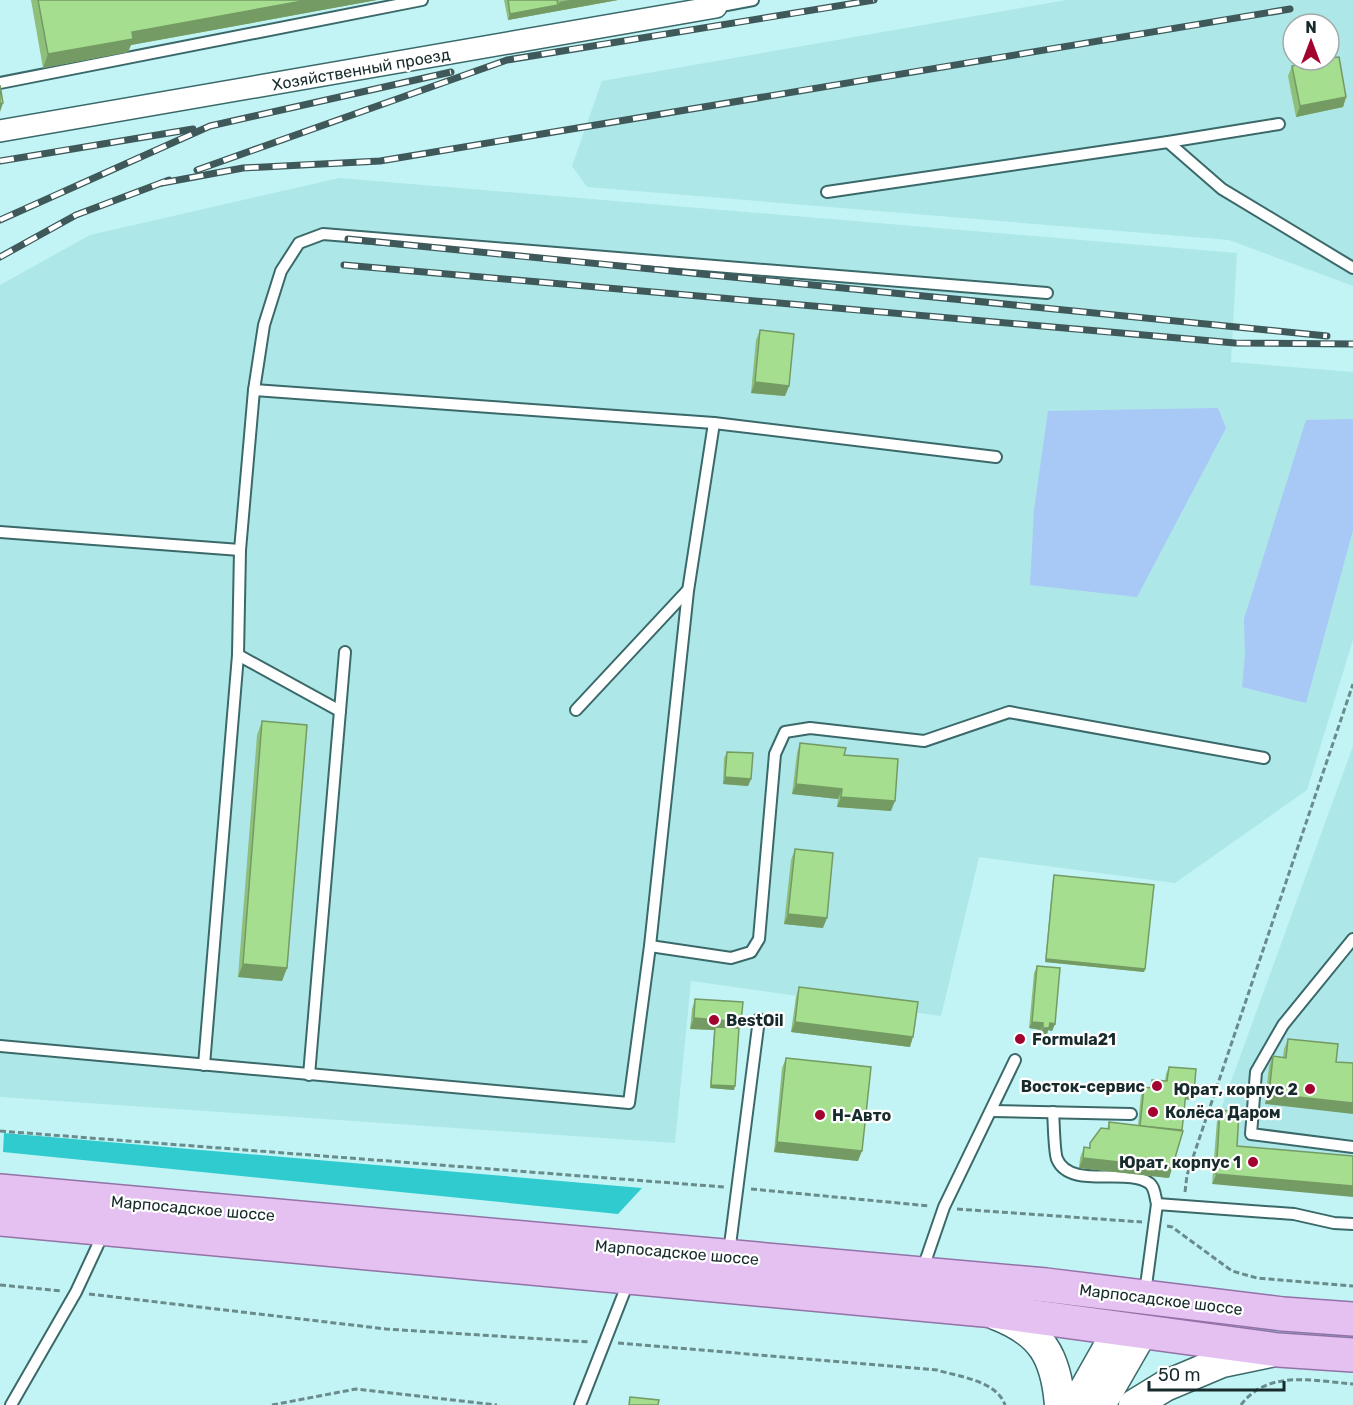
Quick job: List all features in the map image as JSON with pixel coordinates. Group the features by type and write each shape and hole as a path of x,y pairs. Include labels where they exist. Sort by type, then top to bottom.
{"main road":[{"name":"Марпосадское шоссе","path":"0,1191 921,1273 1283,1314 1353,1319"},
{"name":"Марпосадское шоссе","path":"0,1219 984,1310 1278,1350 1353,1355"},
{"path":"1100,1405 1144,1297"},
{"path":"984,1310 1017,1323 1039,1342 1052,1362 1060,1405"},
{"path":"1076,1405 1130,1330"},
{"path":"1134,1405 1166,1386 1222,1362 1278,1350"}],"street":[{"name":"Хозяйственный проезд","path":"0,132 716,3"}],"lane":[{"path":"0,83 422,0"},
{"path":"716,3 753,0"},
{"path":"827,192 1279,124"},
{"path":"1168,142 1222,189 1353,268"},
{"path":"204,1065 238,655 240,550 254,390 264,325 281,270 299,243 323,234 1047,293"},
{"path":"254,390 714,423 996,457"},
{"path":"0,1046 629,1102 651,946 688,591 714,423"},
{"path":"0,532 240,550"},
{"path":"576,711 688,591"},
{"path":"309,1075 345,652"},
{"path":"238,655 340,711"},
{"path":"651,946 731,958 751,952 759,939 775,754 785,732 810,728 924,741 1009,712 1264,758"},
{"path":"1353,939 1283,1025 1256,1072 1251,1134 1353,1147"},
{"path":"728,1256 759,1019"},
{"path":"921,1273 944,1208 1015,1060"},
{"path":"992,1111 1131,1114"},
{"path":"1053,1113 1057,1159 1066,1170 1077,1175 1138,1179 1149,1182 1154,1189 1156,1204 1144,1297"},
{"path":"1156,1204 1294,1214 1334,1223 1353,1224"},
{"path":"11,1405 76,1292 105,1228"},
{"path":"580,1405 630,1277"}],"path":[{"path":"1184,1206 1187,1175 1353,684"},
{"path":"0,1131 712,1186"},
{"path":"765,1191 937,1207"},
{"path":"950,1208 1143,1222"},
{"path":"1165,1226 1172,1227 1233,1271 1257,1278 1353,1286"},
{"path":"0,1285 72,1292"},
{"path":"91,1294 386,1329 600,1342"},
{"path":"616,1343 937,1370 988,1385 1003,1399 1005,1405"},
{"path":"1242,1405 1254,1390 1265,1384 1281,1380 1353,1384"},
{"path":"272,1405 356,1389 497,1405"}],"shaded area":[{"path":"1066,0 1353,0 1353,286 1229,240 587,187 572,166 602,81"},
{"path":"339,178 1237,253 1231,362 1353,372 1353,640 1307,790 1175,883 979,857 941,1016 691,981 675,1143 0,1097 0,285 90,235"},
{"path":"1218,408 1226,428 1137,597 1030,585 1034,510 1048,411"},
{"path":"1353,419 1353,530 1306,703 1242,687 1245,655 1244,619 1306,420"},
{"path":"1353,746 1353,1167 1233,1156 1217,1120"},
{"path":"4,1133 642,1188 618,1214 3,1152"},
{"path":"1243,1326 1353,1335 1353,1340 1242,1334"}],"building":[{"path":"38,0 308,0 132,32 133,39 48,54"},
{"path":"508,0 557,0 558,5 510,14"},
{"path":"1341,68 1346,97 1300,106 1293,72 1341,72"},
{"path":"0,85 3,103 0,104"},
{"path":"760,330 794,334 789,386 755,382"},
{"path":"262,721 307,725 287,968 243,964"},
{"path":"800,743 846,748 844,755 898,759 895,801 841,797 842,789 796,784"},
{"path":"727,752 753,753 751,779 725,777"},
{"path":"795,849 833,853 827,918 788,914"},
{"path":"1054,875 1154,885 1145,969 1046,959"},
{"path":"1037,966 1060,968 1055,1024 1050,1023 1049,1028 1043,1028 1043,1023 1032,1022"},
{"path":"799,987 918,1002 913,1037 795,1022"},
{"path":"695,999 743,1002 741,1022 694,1018"},
{"path":"715,1027 739,1028 735,1086 711,1085"},
{"name":"Юрат, корпус 2","path":"1288,1039 1338,1044 1336,1062 1353,1063 1353,1103 1269,1094 1273,1056 1286,1058"},
{"name":"Н-Авто","path":"786,1058 871,1067 862,1151 777,1142"},
{"path":"1169,1067 1196,1069 1194,1093 1186,1092 1182,1130 1140,1126 1144,1087 1151,1088 1152,1080 1167,1081"},
{"name":"Юрат, корпус 1","path":"1220,1110 1239,1112 1237,1146 1353,1156 1353,1186 1216,1174"},
{"path":"1109,1122 1183,1131 1172,1168 1083,1158 1084,1147 1090,1148 1090,1143 1101,1128 1109,1129"},
{"path":"630,1397 659,1400 658,1405 629,1405"}],"railway":[{"path":"197,170 507,60 874,0"},
{"path":"162,183 243,168 380,161 1290,9"},
{"path":"0,220 210,126 451,72"},
{"path":"0,161 193,129"},
{"path":"0,257 76,215 169,180"},
{"path":"348,239 1327,336"},
{"path":"344,265 1235,343 1353,344"}],"place":[{"name":"BestOil","path":"714,1020"},
{"name":"Formula21","path":"1020,1039"},
{"name":"Восток-сервис","path":"1157,1086"},
{"name":"Юрат, корпус 2","path":"1310,1089"},
{"name":"Колёса Даром","path":"1153,1112"},
{"name":"Н-Авто","path":"820,1115"},
{"name":"Юрат, корпус 1","path":"1253,1162"}]}
